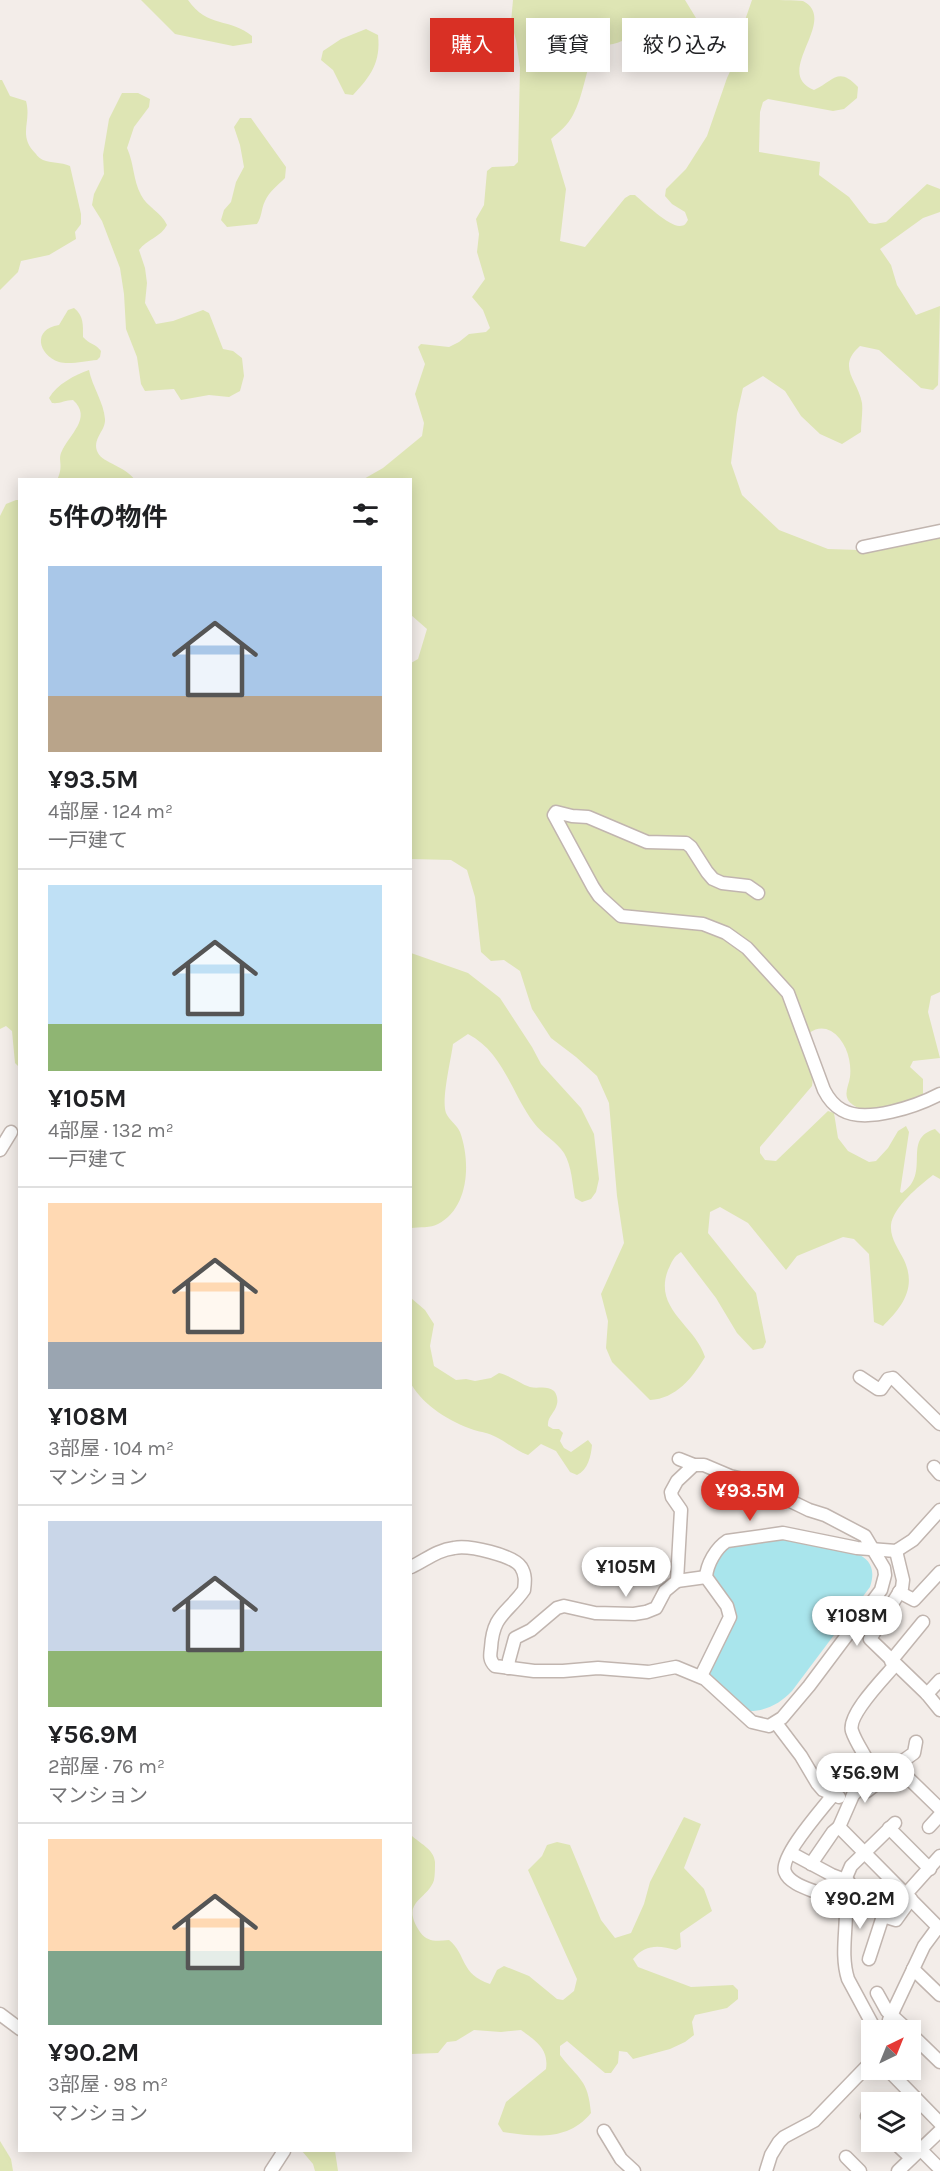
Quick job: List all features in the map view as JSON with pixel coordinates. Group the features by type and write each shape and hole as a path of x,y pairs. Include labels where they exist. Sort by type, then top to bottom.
{"street":[{"path":"863,547 940,531"},
{"path":"758,892 748,886 722,883 713,879 686,843 647,842 588,817 559,812 554,815 593,887 615,912 630,918 703,924 726,933 747,948 788,993 824,1090 828,1098 843,1111 868,1114 907,1109 940,1094"},
{"path":"0,1150 11,1132"},
{"path":"861,1377 878,1389 881,1389 888,1379 893,1378 940,1424"},
{"path":"412,1566 434,1553 456,1547 479,1550 518,1564 525,1575 524,1590 503,1612 492,1635 492,1663 499,1667 554,1671 607,1668 649,1672 676,1667 701,1676 752,1722 764,1727 776,1723 809,1686 881,1590 885,1575 874,1548 866,1536 747,1480 679,1459"},
{"path":"677,1581 681,1510 671,1492 677,1481 694,1465"},
{"path":"701,1676 730,1617 727,1606 706,1577 706,1572 720,1545 727,1541 783,1533 857,1548 896,1551 914,1540 939,1515"},
{"path":"896,1551 903,1580 899,1592 870,1639 927,1694 940,1710"},
{"path":"899,1592 910,1599 917,1598 940,1572"},
{"path":"508,1668 508,1660 515,1638 531,1630 551,1611 564,1606 595,1613 646,1612 656,1608 665,1591 677,1581 706,1577"},
{"path":"811,1864 839,1827 853,1795 873,1774 851,1726 853,1718 923,1622"},
{"path":"927,1694 940,1680"},
{"path":"838,1722 851,1726"},
{"path":"776,1723 801,1756 817,1783 833,1796 855,1802 879,1781 897,1771 900,1763 914,1753 916,1742"},
{"path":"897,1771 904,1774 940,1809"},
{"path":"833,1796 808,1826 784,1868 789,1879 834,1900 846,1911 845,1971 870,2020"},
{"path":"929,1827 940,1815"},
{"path":"845,1880 851,1866 892,1825 930,1869"},
{"path":"839,1827 939,1928 924,1946 890,2020"},
{"path":"791,1853 845,1880 883,1916 896,1920 909,1897 940,1856"},
{"path":"869,1959 883,1916"},
{"path":"913,1969 940,1995"},
{"path":"877,1993 886,2011 897,2020"},
{"path":"0,2014 18,2028"},
{"path":"921,2043 940,2062"},
{"path":"766,2171 771,2155 784,2137 814,2121 861,2072"},
{"path":"828,2107 844,2100 863,2080"},
{"path":"898,2080 940,2123"},
{"path":"604,2131 621,2159 634,2171"},
{"path":"898,2171 940,2132"},
{"path":"271,2171 283,2152"},
{"path":"912,2152 940,2169"},
{"path":"846,2157 860,2171"}],"green space":[{"path":"141,0 188,0 203,15 244,30 252,36 252,43 233,46 175,34"},
{"path":"513,0 685,0 696,18 622,18 622,41 610,45 610,18 526,18 526,72 587,72 573,115 551,139 566,189 560,241 585,247 625,198 630,195 635,195 670,223 680,226 686,223 688,220 685,212 672,204 665,196 666,189 686,169 707,136 730,72 748,72 748,18 746,18 752,0 803,1 812,10 814,21 801,59 799,72 803,82 814,90 841,76 846,77 858,87 857,98 844,109 833,111 768,99 763,102 760,112 759,152 820,162 819,175 849,197 869,223 886,222 927,184 940,189 940,212 923,218 880,249 891,265 897,285 916,315 940,306 938,385 933,390 921,388 879,350 860,346 853,354 849,367 862,403 861,432 842,444 820,434 801,416 785,391 763,376 743,388 737,414 731,463 742,495 779,530 828,549 859,550 940,534 940,992 931,996 928,1012 940,1058 913,1061 910,1067 923,1079 923,1097 891,1107 867,1110 854,1106 847,1097 850,1064 841,1040 826,1029 814,1030 799,1041 811,1068 812,1086 760,1147 760,1153 765,1160 776,1161 828,1111 834,1113 838,1138 848,1151 869,1162 876,1161 888,1148 898,1131 906,1126 909,1132 900,1192 902,1193 911,1185 915,1176 920,1140 925,1134 935,1129 940,1134 940,1179 933,1175 908,1197 893,1218 892,1235 908,1270 909,1279 906,1296 883,1326 874,1322 869,1254 854,1239 843,1237 797,1256 786,1270 748,1223 720,1207 710,1212 708,1233 756,1293 766,1342 763,1348 753,1350 737,1333 716,1298 681,1252 674,1258 668,1270 665,1284 666,1296 670,1306 693,1335 705,1357 683,1386 668,1396 650,1400 612,1362 606,1348 608,1321 601,1294 624,1243 617,1196 609,1103 597,1076 551,1038 532,1009 520,971 504,960 491,961 481,952 475,897 467,870 451,860 412,859 412,662 418,659 427,629 412,616 412,478 366,478 383,468 422,436 424,423 415,394 425,364 418,347 421,344 449,347 469,334 486,332 490,328 483,310 472,297 485,279 477,252 479,234 476,219 484,205 487,171 492,167 514,166 518,162 520,68 514,18 511,18"},
{"path":"366,29 378,35 376,61 370,75 353,95 345,94 333,70 321,60 323,51 341,39"},
{"path":"0,80 10,96 26,101 26,135 30,147 43,160 70,166 81,214 81,224 75,232 76,239 49,255 21,261 18,272 0,290"},
{"path":"122,93 138,93 150,99 149,107 134,127 127,148 141,195 167,225 139,250 147,283 145,303 156,324 173,321 203,310 209,313 223,349 233,351 242,358 244,376 240,391 229,397 209,395 181,400 174,389 145,391 141,384 137,357 126,329 120,268 102,221 92,205 94,194 104,174 103,155 109,119"},
{"path":"240,118 251,118 286,167 285,178 267,198 257,224 227,227 221,220 224,210 231,202 236,182 244,167 234,127"},
{"path":"74,308 81,318 83,337 101,351 97,360 63,363 52,359 43,348 41,342 45,331 59,325 68,310"},
{"path":"89,370 105,419 96,443 98,453 133,478 58,478 61,453 78,426 81,413 73,400 52,403 49,398 61,384"},
{"path":"18,500 18,1066 15,1063 12,1031 6,1026 0,1029 0,516 6,504"},
{"path":"412,953 468,973 500,998 541,1064 581,1108 594,1134 599,1179 596,1192 591,1199 582,1202 575,1198 570,1169 564,1153 541,1131 526,1112 506,1074 490,1051 468,1034 453,1044 445,1099 446,1113 459,1129 463,1144 466,1157 465,1183 456,1207 448,1217 428,1227 412,1228"},
{"path":"412,1299 425,1310 434,1324 430,1346 434,1366 456,1380 475,1381 491,1378 499,1373 530,1387 551,1389 557,1395 557,1402 548,1426 559,1429 563,1433 560,1441 564,1448 571,1452 588,1440 592,1449 588,1462 584,1470 577,1475 570,1472 556,1451 541,1444 528,1455 493,1436 447,1418 423,1400 412,1385"},
{"path":"684,1817 701,1824 684,1868 704,1889 712,1911 680,1933 681,1947 676,1950 664,1947 647,1948 633,1959 638,1967 691,1987 733,1985 738,1990 738,1999 727,2008 695,2015 692,2022 694,2035 670,2049 633,2059 627,2052 619,2051 618,2063 611,2073 605,2073 567,2041 560,2046 560,2055 577,2075 588,2093 591,2113 582,2122 562,2133 551,2135 503,2132 498,2124 506,2102 546,2069 545,2056 540,2046 521,2030 501,2032 474,2030 456,2041 447,2042 438,2053 412,2054 412,1914 423,1936 433,1940 449,1940 469,1970 480,1980 490,1984 497,1970 504,1966 529,1976 557,1999 563,2000 574,1991 577,1979 528,1870 542,1856 547,1845 557,1842 570,1845 601,1920 615,1938 631,1933 644,1904 650,1882"},
{"path":"412,1836 432,1853 435,1862 434,1880 431,1887 414,1907 412,1914"},
{"path":"0,2141 11,2159 13,2171 0,2171"},
{"path":"303,2152 335,2152 338,2171 315,2171 313,2164"}],"water":[{"path":"789,1538 854,1552 862,1556 871,1567 870,1587 792,1691 771,1706 747,1711 708,1672 730,1628 712,1581 711,1570 727,1546"}]}
